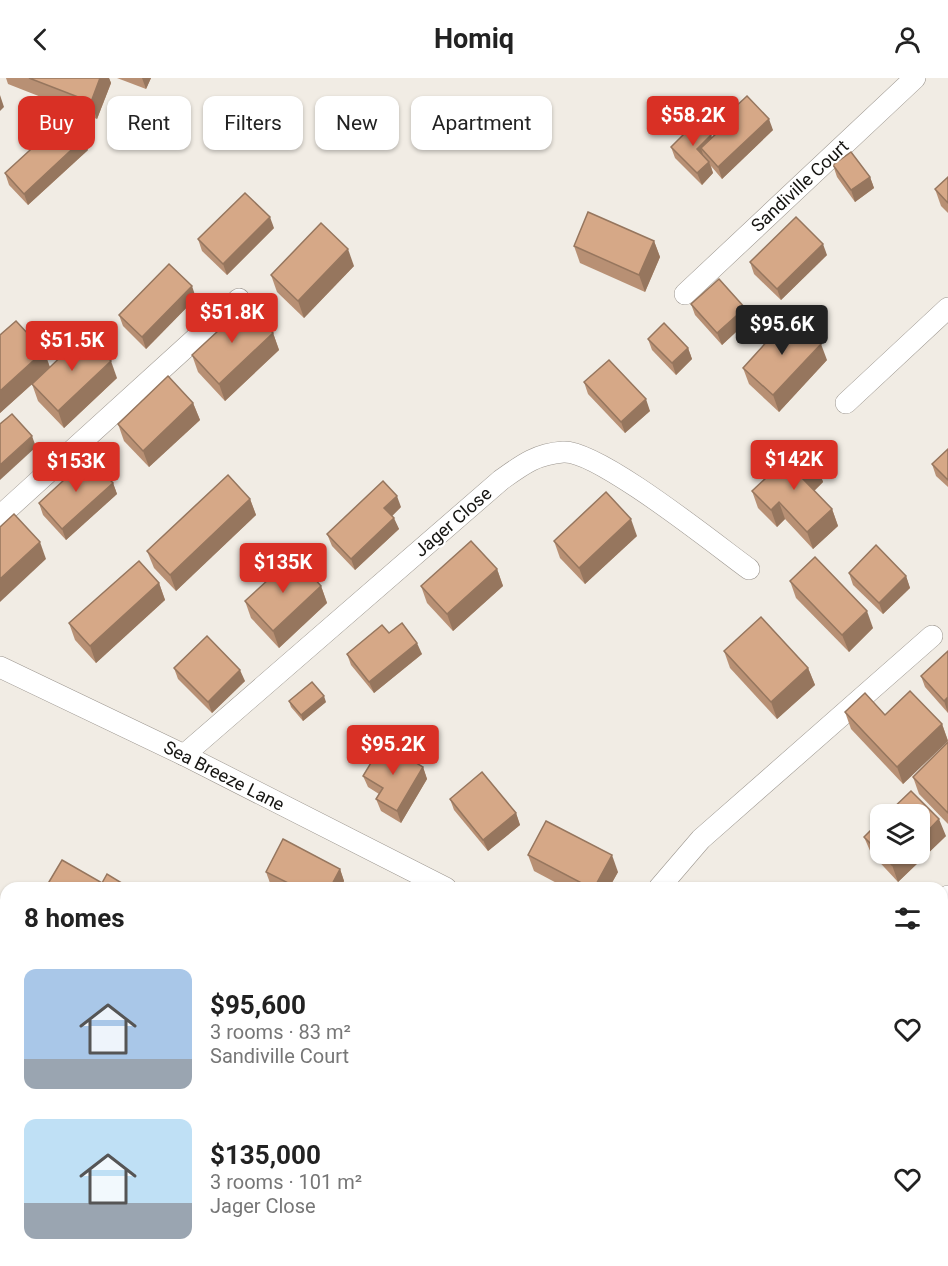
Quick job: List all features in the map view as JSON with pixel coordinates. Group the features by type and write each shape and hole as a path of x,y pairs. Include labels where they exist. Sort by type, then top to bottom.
{"street":[{"name":"Sandiville Court","path":"685,294 915,78"},
{"path":"0,516 239,299"},
{"path":"846,403 948,308"},
{"name":"Jager Close","path":"184,755 501,480 531,458 565,452 607,466 749,569"},
{"path":"664,882 701,839 932,636"},
{"name":"Sea Breeze Lane","path":"0,667 184,755 416,882"}],"building":[{"path":"29,78 100,78 93,96 76,96"},
{"path":"747,96 769,119 718,167 701,148 718,132 702,116 721,98 732,110"},
{"path":"697,121 711,135 697,149 709,162 697,173 671,147"},
{"path":"30,150 71,150 24,194 5,173"},
{"path":"851,152 870,177 851,190 833,165"},
{"path":"948,177 948,203 935,189"},
{"path":"245,193 270,217 223,264 198,239"},
{"path":"588,212 654,241 639,275 574,246"},
{"path":"796,217 823,244 777,289 750,262"},
{"path":"321,223 348,249 298,301 271,275"},
{"path":"169,264 192,286 142,337 119,315"},
{"path":"719,279 745,308 717,333 691,304"},
{"path":"246,305 273,333 219,384 192,355"},
{"path":"790,316 821,344 773,395 743,368"},
{"path":"16,321 44,351 0,391 0,335"},
{"path":"664,323 688,348 672,363 648,339"},
{"path":"85,334 111,361 58,411 32,384"},
{"path":"609,360 646,399 621,422 584,382"},
{"path":"168,376 193,403 143,451 118,424"},
{"path":"12,414 32,436 0,465 0,424"},
{"path":"799,447 817,466 803,479 832,509 807,532 779,502 771,510 752,491"},
{"path":"948,449 948,480 932,464"},
{"path":"89,457 113,483 62,529 39,503"},
{"path":"228,475 250,499 170,575 147,551"},
{"path":"383,481 397,496 384,508 394,518 351,559 327,534"},
{"path":"606,492 631,519 579,568 554,541"},
{"path":"14,514 40,542 0,579 0,527"},
{"path":"471,541 497,569 447,614 421,586"},
{"path":"876,545 906,576 879,603 849,573"},
{"path":"294,556 321,586 273,631 245,601"},
{"path":"815,557 867,611 842,635 790,581"},
{"path":"139,561 159,583 90,646 69,623"},
{"path":"761,617 808,668 771,702 724,651"},
{"path":"402,623 417,643 369,682 347,654 382,625 389,633"},
{"path":"207,636 240,670 208,702 174,668"},
{"path":"948,651 948,697 944,701 921,676"},
{"path":"312,682 324,696 301,715 289,701"},
{"path":"910,691 942,724 897,767 845,712 865,693 885,715"},
{"path":"948,742 948,813 913,777"},
{"path":"383,743 423,767 397,811 376,799 383,788 363,776"},
{"path":"482,772 516,813 483,840 450,799"},
{"path":"911,791 924,804 897,804"},
{"path":"930,810 939,819 930,828"},
{"path":"546,821 612,855 597,882 580,882 528,855"},
{"path":"870,831 870,843 864,837"},
{"path":"283,839 340,869 333,882 286,882 266,872"},
{"path":"62,860 100,882 49,882"},
{"path":"107,874 120,882 103,882"}]}
